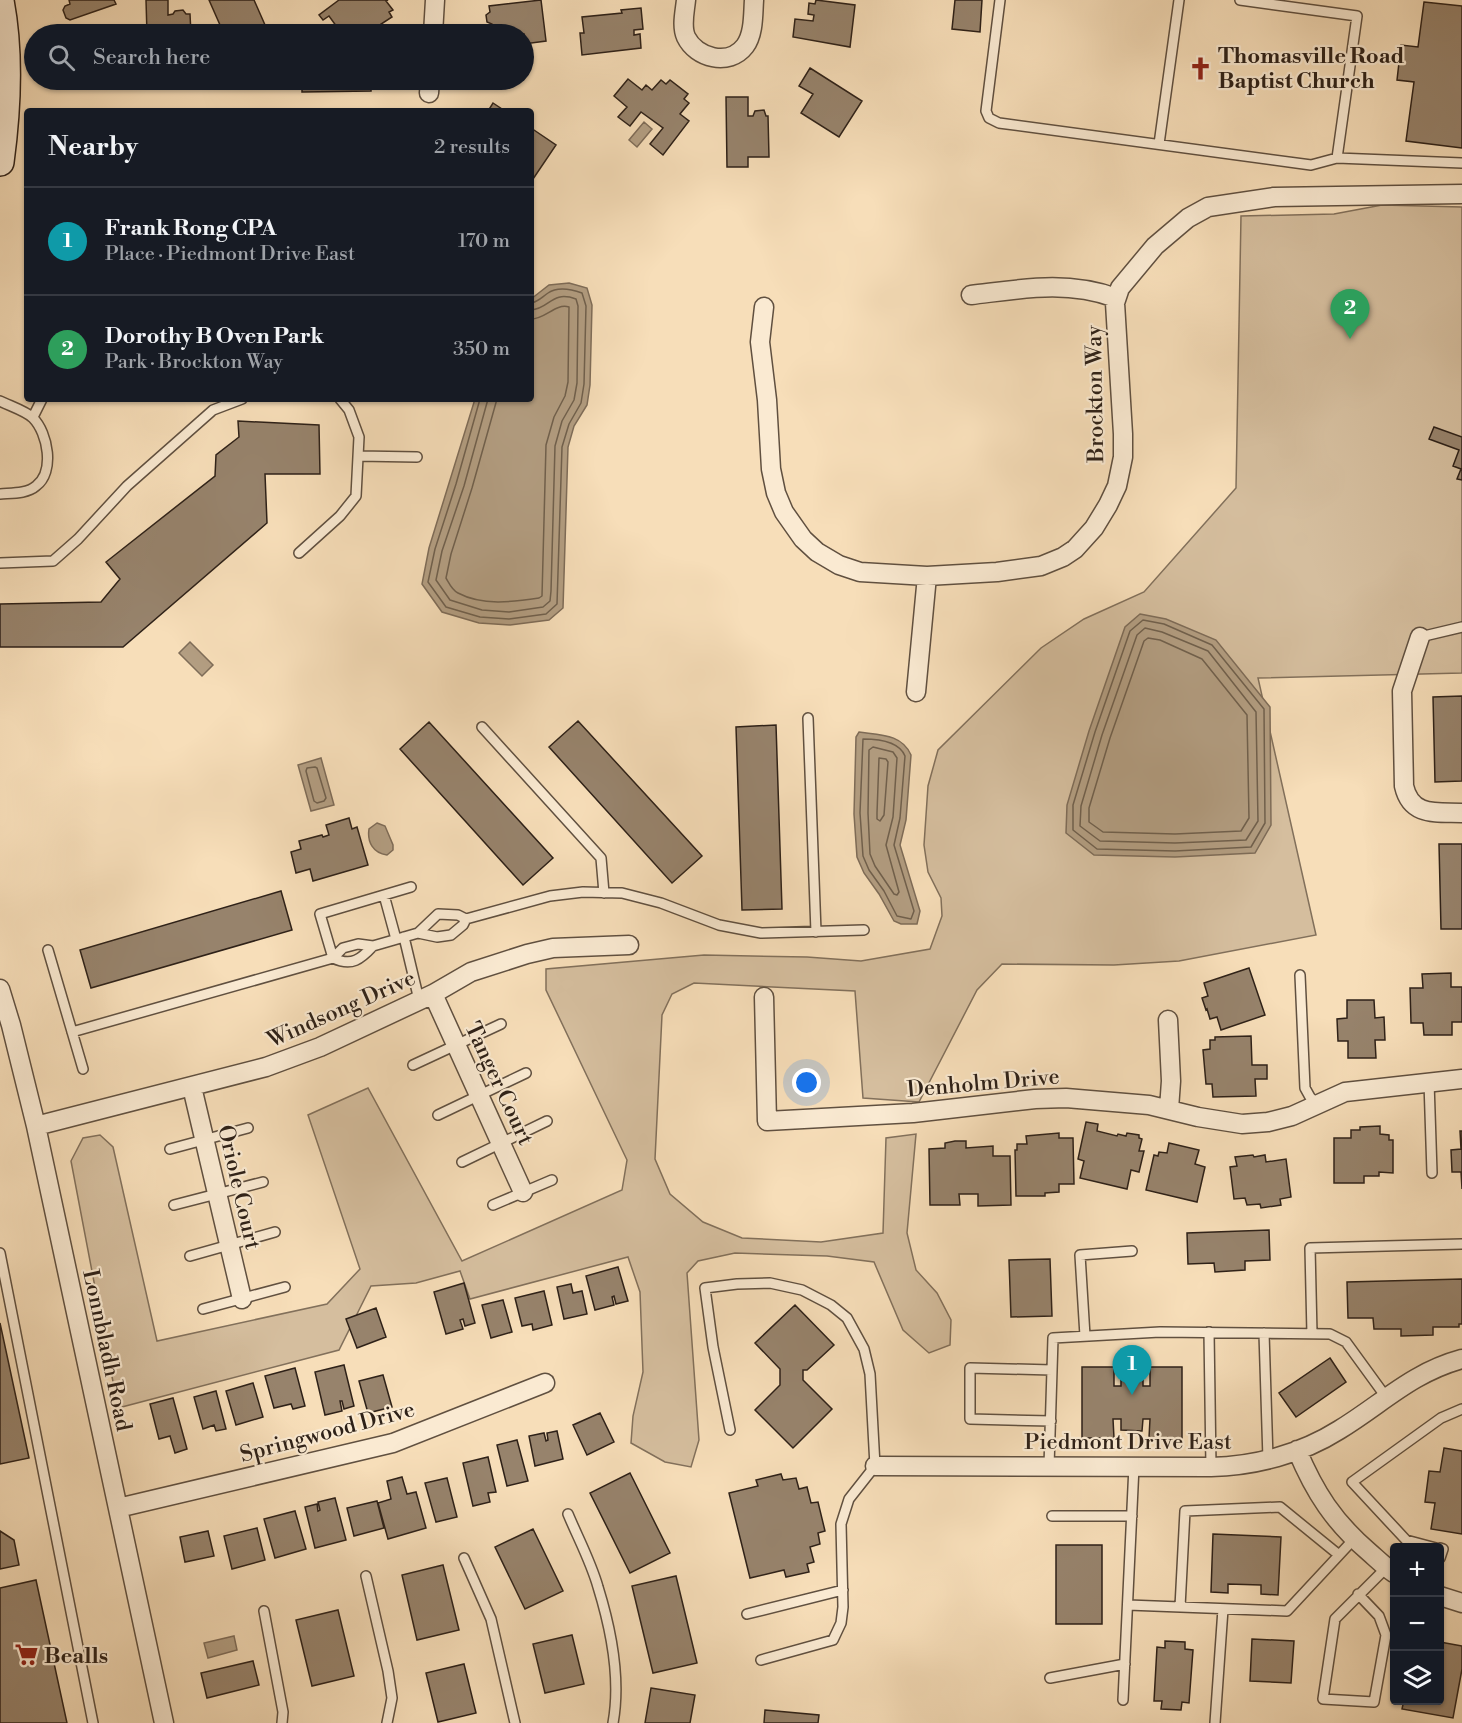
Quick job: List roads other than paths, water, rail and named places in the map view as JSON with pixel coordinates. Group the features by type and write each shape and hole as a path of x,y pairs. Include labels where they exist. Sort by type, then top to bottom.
{"street":[{"path":"434,24 435,0"},
{"path":"686,0 685,35 693,48 703,55 714,58 728,57 745,45 751,29 754,0"},
{"path":"0,1 6,70 5,126 0,162"},
{"name":"Brockton Way","path":"764,307 760,342 767,400 771,469 776,493 784,512 803,539 817,552 839,565 860,572 927,576 997,572 1041,566 1064,557 1075,549 1094,528 1117,486 1123,457 1123,434 1116,298 1120,288 1155,246 1188,218 1208,207 1274,197 1462,194"},
{"path":"971,295 1072,286 1116,298"},
{"path":"916,692 927,576"},
{"path":"1420,637 1402,691 1406,796 1419,809 1462,813"},
{"name":"Windsong Drive","path":"36,1126 266,1067 320,1047 426,997 471,972 527,954 553,948 629,945"},
{"name":"Lonnbladh Road","path":"0,989 36,1126 164,1723"},
{"name":"Tanger Court","path":"426,997 456,1045 523,1192"},
{"name":"Denholm Drive","path":"764,997 767,1121 913,1113 1035,1099 1066,1098 1149,1105 1197,1118 1242,1124 1268,1122 1292,1116 1345,1092 1462,1079"},
{"path":"1168,1020 1171,1081 1169,1109"},
{"name":"Oriole Court","path":"192,1087 242,1299"},
{"name":"Piedmont Drive East","path":"875,1466 1211,1467 1244,1464 1297,1450 1339,1430 1423,1373 1462,1359"},
{"name":"Springwood Drive","path":"118,1508 393,1443 544,1383"},
{"path":"1297,1450 1307,1475 1325,1505 1354,1539 1390,1569"},
{"path":"1443,1597 1462,1604"}],"lane":[{"path":"1000,0 986,111 989,118 999,123 1311,165 1337,158 1462,163"},
{"path":"1158,144 1179,0"},
{"path":"1240,0 1357,16 1337,158"},
{"path":"1324,12 1325,0"},
{"path":"0,401 33,417 46,437 47,469 37,486 20,493 0,494"},
{"path":"33,417 40,402"},
{"path":"0,562 53,561 78,539 127,486 213,410 234,402"},
{"path":"299,553 340,516 356,496 359,436 349,410 342,402"},
{"path":"358,456 417,457"},
{"path":"1420,637 1462,627"},
{"path":"808,718 816,932"},
{"path":"482,727 601,858 604,892"},
{"path":"373,946 363,957 352,962 343,963 333,958 320,914 411,887"},
{"path":"418,933 438,914 458,915 466,919 550,896 583,892 622,893 719,925 761,933 864,930"},
{"path":"384,895 426,997"},
{"path":"72,1032 333,958 343,948 358,944 373,946 418,933 437,937 451,935 463,925 466,919"},
{"path":"48,951 83,1069"},
{"path":"1300,975 1305,1088 1317,1104"},
{"path":"413,1065 501,1024"},
{"path":"438,1115 526,1073"},
{"path":"1429,1082 1432,1173"},
{"path":"462,1162 547,1121"},
{"path":"170,1149 248,1128"},
{"path":"493,1205 552,1180"},
{"path":"174,1205 263,1182"},
{"path":"190,1256 275,1232"},
{"path":"1312,1334 1310,1248 1462,1244"},
{"path":"1085,1336 1080,1255 1132,1251"},
{"path":"0,1253 93,1723"},
{"path":"730,1430 713,1347 705,1288 770,1283 802,1290 831,1305 847,1318 864,1349 870,1374 875,1466 849,1499 841,1524 843,1590 841,1623 832,1640 761,1660"},
{"path":"202,1309 285,1287"},
{"path":"1049,1466 1053,1338 1160,1332 1330,1334 1346,1342 1386,1396"},
{"path":"1209,1332 1211,1467"},
{"path":"1264,1333 1268,1459"},
{"path":"1051,1420 970,1419 970,1368 1052,1370"},
{"path":"1418,1543 1406,1540 1352,1482 1441,1418 1462,1409"},
{"path":"1123,1700 1134,1466"},
{"path":"1180,1607 1185,1511 1281,1507 1339,1555"},
{"path":"568,1514 598,1586 609,1632 617,1702 613,1723"},
{"path":"1052,1516 1132,1516"},
{"path":"1128,1605 1287,1611 1354,1539"},
{"path":"464,1558 491,1619 515,1723"},
{"path":"1358,1594 1379,1616 1386,1635 1374,1702 1323,1699 1335,1619 1358,1594 1390,1571"},
{"path":"366,1576 392,1698 387,1723"},
{"path":"747,1614 843,1590"},
{"path":"1215,1723 1223,1609"},
{"path":"264,1611 283,1712 282,1723"},
{"path":"1050,1678 1125,1664"}],"water":[{"path":"644,122 652,129 637,147 629,140"},
{"path":"569,283 587,288 592,305 590,385 587,405 574,426 568,447 563,608 549,620 510,625 479,623 442,612 422,584 429,548 474,402 534,402 534,297 549,285"},
{"path":"1140,614 1166,619 1216,640 1270,707 1271,825 1255,853 1175,857 1094,855 1066,833 1067,805 1089,731 1125,627"},
{"path":"190,642 213,665 202,676 179,653"},
{"path":"859,732 896,739 907,748 911,755 906,820 900,845 920,911 917,924 901,924 894,921 864,873 857,857 854,814 856,737"},
{"path":"321,758 334,805 311,811 298,765"},
{"path":"377,823 385,826 393,845 393,850 387,855 378,852 370,842 369,829"},
{"path":"234,1636 237,1650 208,1658 204,1643"}],"place":[{"name":"Thomasville Road Baptist Church","path":"1200,68"},
{"name":"Dorothy B Oven Park","path":"1350,339"},
{"name":"Frank Rong CPA","path":"1132,1395"},
{"name":"Bealls","path":"26,1655"}]}
